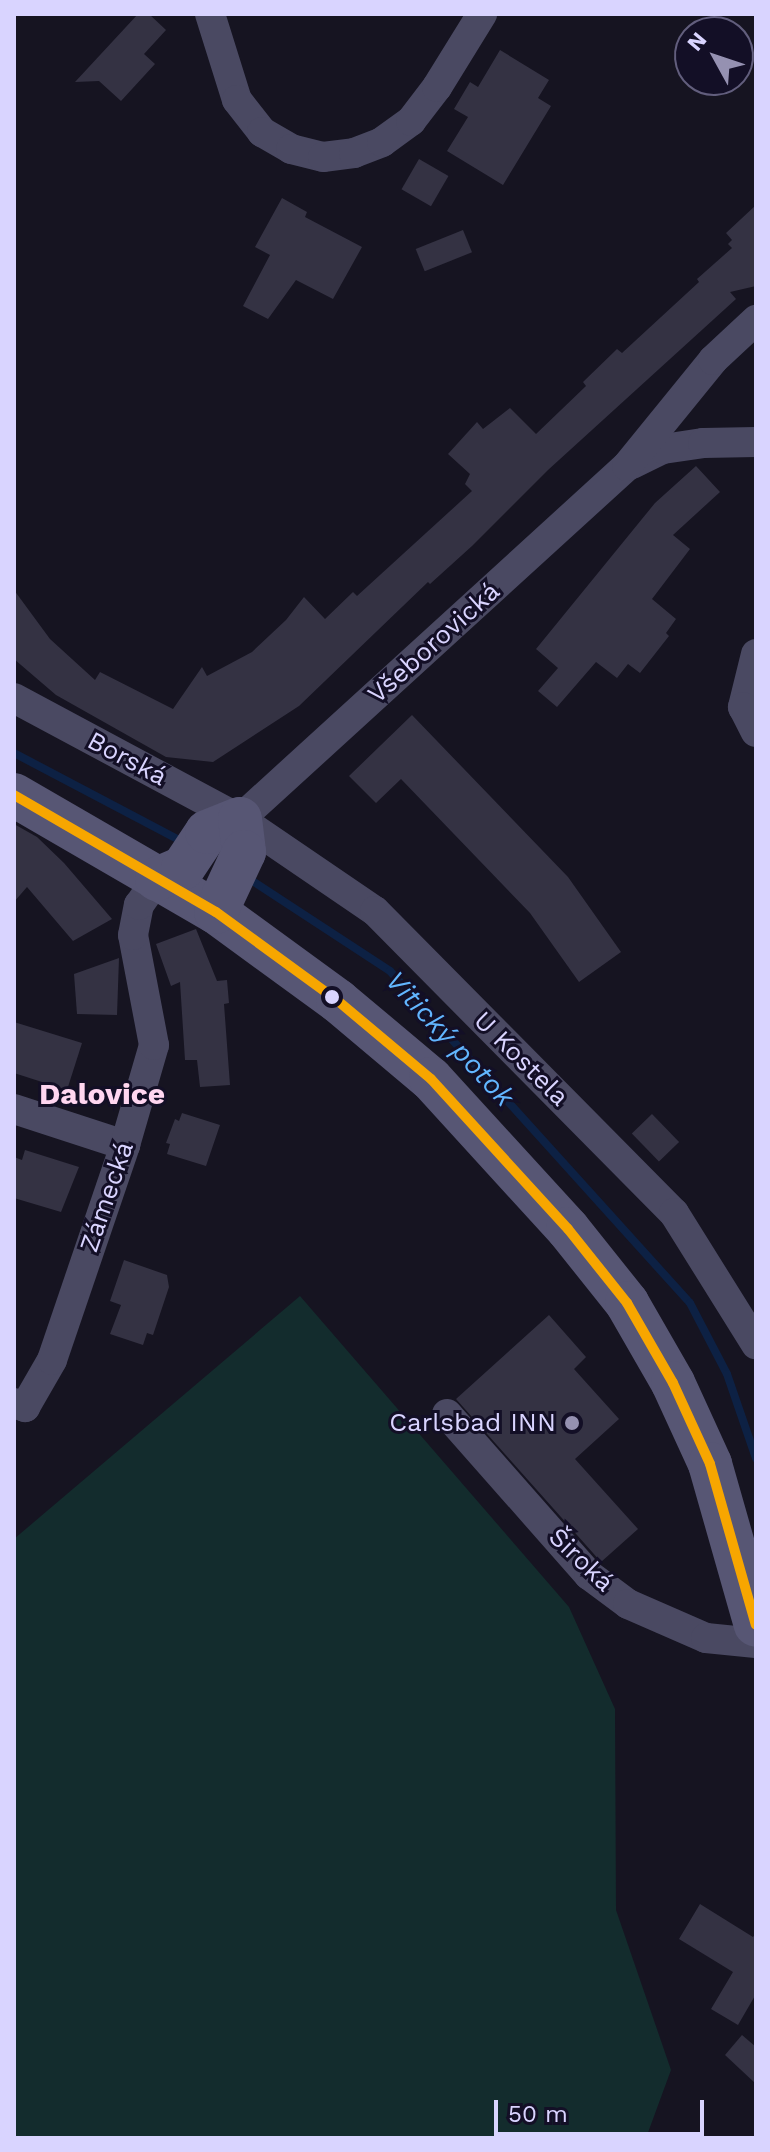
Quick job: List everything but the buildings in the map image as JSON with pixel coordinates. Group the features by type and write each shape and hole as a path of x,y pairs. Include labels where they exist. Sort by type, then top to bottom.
{"street":[{"path":"210,14 237,100 262,132 291,149 323,157 354,153 382,142 411,121 437,87 482,14"},
{"name":"Všeborovická","path":"230,834 627,466 713,360 756,320"},
{"name":"Všeborovická","path":"627,466 663,449 703,443 756,442"},
{"path":"756,654 743,707 756,732"},
{"name":"Borská","path":"14,698 230,834"},
{"path":"14,795 170,873 220,902 431,1079 568,1229 627,1303 673,1383 710,1464 756,1625"},
{"path":"170,873 230,834"},
{"path":"220,902 230,834"},
{"name":"U Kostela","path":"230,834 375,911 674,1213 756,1344"},
{"name":"Zámecká","path":"14,1403 25,1407 52,1360 125,1145 154,1045 133,935 139,905 170,873"},
{"path":"14,1109 125,1145"},
{"name":"Široká","path":"447,1414 589,1575 628,1604 706,1638 756,1643"}],"green space":[{"path":"300,1296 569,1607 615,1709 616,1910 671,2070 646,2138 14,2138 14,1539"}],"waterway":[{"name":"Vitický potok","path":"14,753 183,842"},
{"name":"Vitický potok","path":"248,878 390,971 690,1303 727,1374 756,1458"}],"transit line":[{"path":"14,795 216,912 338,1001 431,1079 568,1229 627,1303 673,1383 710,1464 756,1625"}],"place":[{"name":"Carlsbad INN","path":"572,1423"}],"district":[{"name":"Dalovice","path":"102,1094"}]}
